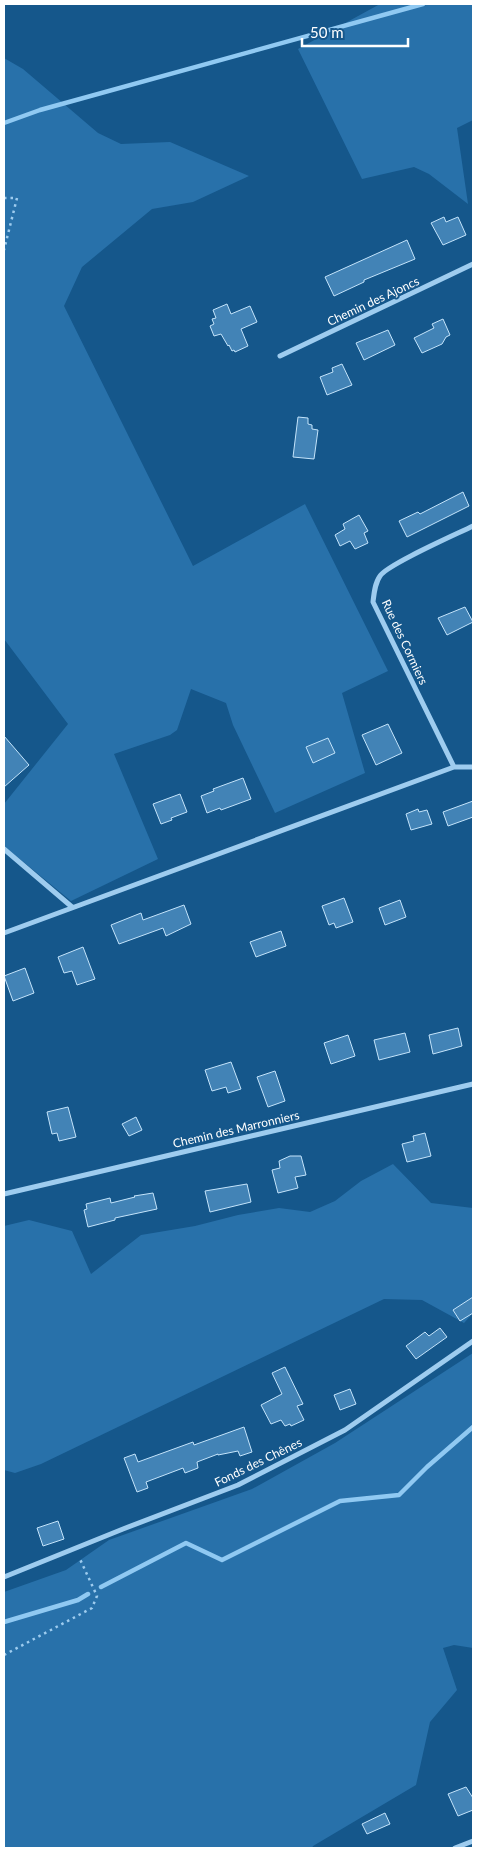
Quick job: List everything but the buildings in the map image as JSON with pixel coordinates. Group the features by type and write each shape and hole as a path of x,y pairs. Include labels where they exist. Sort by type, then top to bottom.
{"street":[{"name":"Chemin des Ajoncs","path":"280,356 473,264"},
{"name":"Rue des Cormiers","path":"454,767 374,602 374,589 380,575 473,526"},
{"path":"4,933 454,767 473,767"},
{"path":"4,849 72,907"},
{"name":"Chemin des Marronniers","path":"4,1194 473,1084"},
{"name":"Fonds des Chênes","path":"4,1577 238,1485 345,1430 473,1341"},
{"path":"455,1848 473,1841"}],"path":[{"path":"4,198 17,198 4,250"},
{"path":"4,1655 92,1608 97,1596 75,1549"}],"shaded area":[{"path":"380,4 473,4 473,120 457,128 468,204 429,174 414,167 362,179 298,49"},
{"path":"4,58 23,69 98,133 121,144 170,142 249,176 193,202 152,209 82,267 64,306 193,566 305,504 388,671 342,693 365,773 275,813 233,725 226,703 191,689 177,730 170,735 114,754 158,859 71,901 4,846 4,804 68,724 4,639"},
{"path":"393,1164 431,1203 473,1208 473,1313 464,1323 422,1300 384,1299 41,1464 15,1473 4,1470 4,1226 29,1220 72,1231 91,1274 141,1235 195,1226 238,1215 279,1208 310,1212 335,1201 361,1181"},
{"path":"473,1353 473,1648 454,1645 443,1648 457,1690 430,1722 416,1785 312,1848 4,1848 4,1592 66,1570 109,1540 252,1489 335,1443"}],"waterway":[{"path":"4,123 40,110 423,4"},
{"path":"101,1587 186,1543 222,1560 340,1501 399,1495 427,1467 473,1427"},
{"path":"4,1622 78,1600 88,1594"}]}
